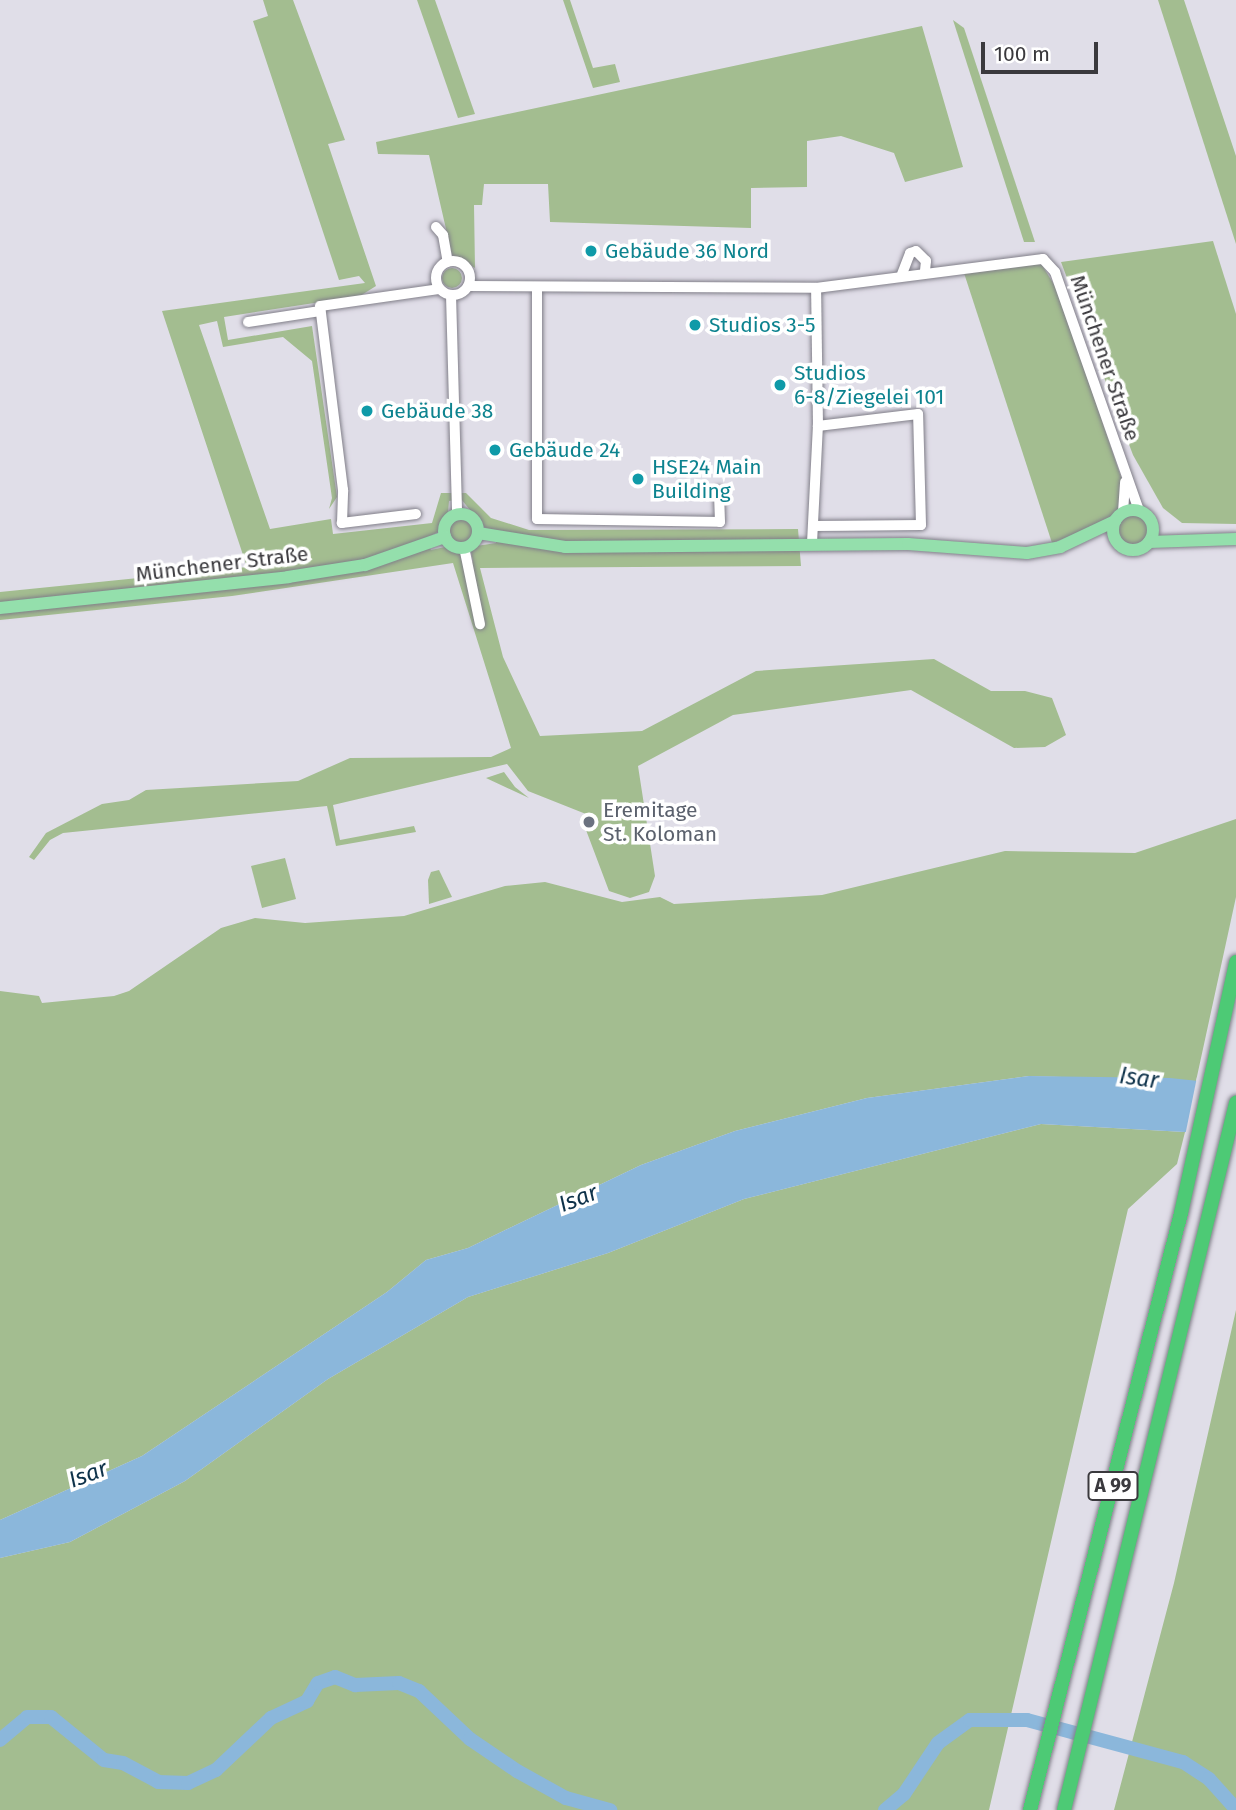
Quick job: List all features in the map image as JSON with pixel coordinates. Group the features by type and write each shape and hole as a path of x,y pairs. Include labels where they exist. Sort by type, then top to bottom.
{"highway":[{"name":"A 99","path":"1030,1810 1181,1213 1236,962"},
{"name":"A 99","path":"1064,1810 1210,1219 1236,1103"}],"main road":[{"path":"1067,545 1119,517 1139,510 1152,522 1187,540"},
{"path":"457,514 472,518 478,534 464,548 453,546 445,537 446,522 457,514"},
{"path":"1117,541 1119,517"},
{"path":"1149,542 1152,522"},
{"path":"478,534 565,547 908,544 1027,553 1067,545 1117,541 1133,550 1149,542 1236,540"},
{"name":"Münchener Straße","path":"0,608 288,577 365,565 445,537"}],"street":[{"path":"436,227 443,235 447,262"},
{"path":"902,274 910,253 916,251 926,261 925,271"},
{"name":"Münchener Straße","path":"468,286 537,289 816,288 1021,259 1048,261 1139,510"},
{"path":"439,289 436,273 447,262 458,262 468,270 468,286 452,295"},
{"path":"811,543 818,426 816,288"},
{"path":"416,514 342,523 343,490 320,306 439,289 452,295"},
{"path":"537,289 537,519 720,522 719,491"},
{"path":"452,295 457,514"},
{"path":"248,322 320,311"},
{"path":"813,526 921,525 918,414 818,426"},
{"name":"Münchener Straße","path":"1119,517 1127,497 1123,468"},
{"path":"464,548 480,624"}],"green space":[{"path":"263,0 293,0 345,140 328,144 376,286 360,296 224,317 228,340 312,326 337,497 329,509 332,498 312,361 283,337 223,347 217,321 199,325 270,529 331,519 333,534 432,523 441,493 466,493 491,518 529,530 798,529 801,566 480,568 503,657 540,736 642,731 756,671 934,659 991,691 1025,691 1052,698 1066,735 1045,747 1014,748 911,690 733,715 638,766 655,876 649,892 630,898 609,891 586,830 597,822 596,818 528,791 507,764 333,805 340,840 414,826 416,832 336,846 327,806 63,833 50,840 34,860 29,857 46,833 102,804 129,800 146,790 298,781 350,758 491,757 511,748 453,563 232,596 0,620 0,592 247,567 162,311 365,283 359,276 339,280 253,21 268,16","holes":["461,499 484,527 497,532 496,543 476,546 471,551 473,562 466,563 461,553 445,547 431,550 426,539 439,531 448,513 449,501"]},
{"path":"417,0 435,0 475,114 458,118"},
{"path":"563,0 570,0 593,68 615,64 620,82 593,88"},
{"path":"1158,0 1184,0 1236,156 1236,244"},
{"path":"953,20 964,28 1035,242 1024,242"},
{"path":"922,26 963,167 905,182 894,153 841,136 807,141 807,187 751,188 751,228 550,222 548,184 484,184 482,205 474,205 475,268 452,255 429,155 378,154 376,142"},
{"path":"1213,241 1236,314 1236,524 1182,523 1163,508 1133,455 1061,262"},
{"path":"1031,262 1042,265 1058,291 1122,480 1121,506 1109,521 1052,543 964,273"},
{"path":"448,268 456,268 462,278 456,288 448,288 442,282 442,274"},
{"path":"1133,514 1143,519 1148,529 1143,539 1133,544 1123,539 1118,529 1123,519"},
{"path":"461,519 470,522 473,531 470,540 461,543 452,540 449,531 452,522"},
{"path":"504,772 515,787 529,798 486,778"},
{"path":"1236,819 1236,897 1196,1081 1029,1076 867,1098 735,1131 641,1165 468,1248 426,1260 387,1292 142,1456 0,1520 0,991 39,996 42,1003 114,996 129,991 221,928 255,918 305,923 404,916 505,886 545,882 622,902 660,897 674,904 822,895 1005,851 1135,853"},
{"path":"285,858 296,899 262,908 251,866"},
{"path":"439,870 452,897 429,904 428,880 431,872"},
{"path":"1041,1124 1185,1132 1177,1164 1128,1209 989,1810 0,1810 0,1558 70,1542 185,1481 328,1379 468,1297 608,1253 744,1199"},
{"path":"1236,1310 1236,1810 1114,1810 1174,1583"}],"water":[{"name":"Isar","path":"1029,1076 1170,1078 1236,1085 1236,1142 1185,1132 1041,1124 744,1199 608,1253 468,1297 328,1379 185,1481 70,1542 0,1558 0,1520 142,1456 387,1292 426,1260 468,1248 641,1165 735,1131 867,1098"}],"pier":[{"path":"1197,1077 1236,1082 1236,1146 1185,1136"}],"waterway":[{"path":"0,1740 27,1717 51,1717 104,1760 123,1763 158,1782 188,1783 216,1770 271,1718 307,1701 318,1683 335,1677 355,1685 399,1683 419,1691 470,1739 517,1771 566,1798 610,1810"},
{"path":"885,1810 904,1794 938,1743 970,1720 1027,1720 1183,1762 1209,1779 1236,1809"}],"place":[{"name":"Gebäude 36 Nord","path":"591,251"},
{"name":"Studios 3-5","path":"695,325"},
{"name":"Studios 6-8/Ziegelei 101","path":"780,385"},
{"name":"Gebäude 38","path":"367,411"},
{"name":"Gebäude 24","path":"495,450"},
{"name":"HSE24 Main Building","path":"638,479"},
{"name":"Eremitage St. Koloman","path":"589,822"}]}
